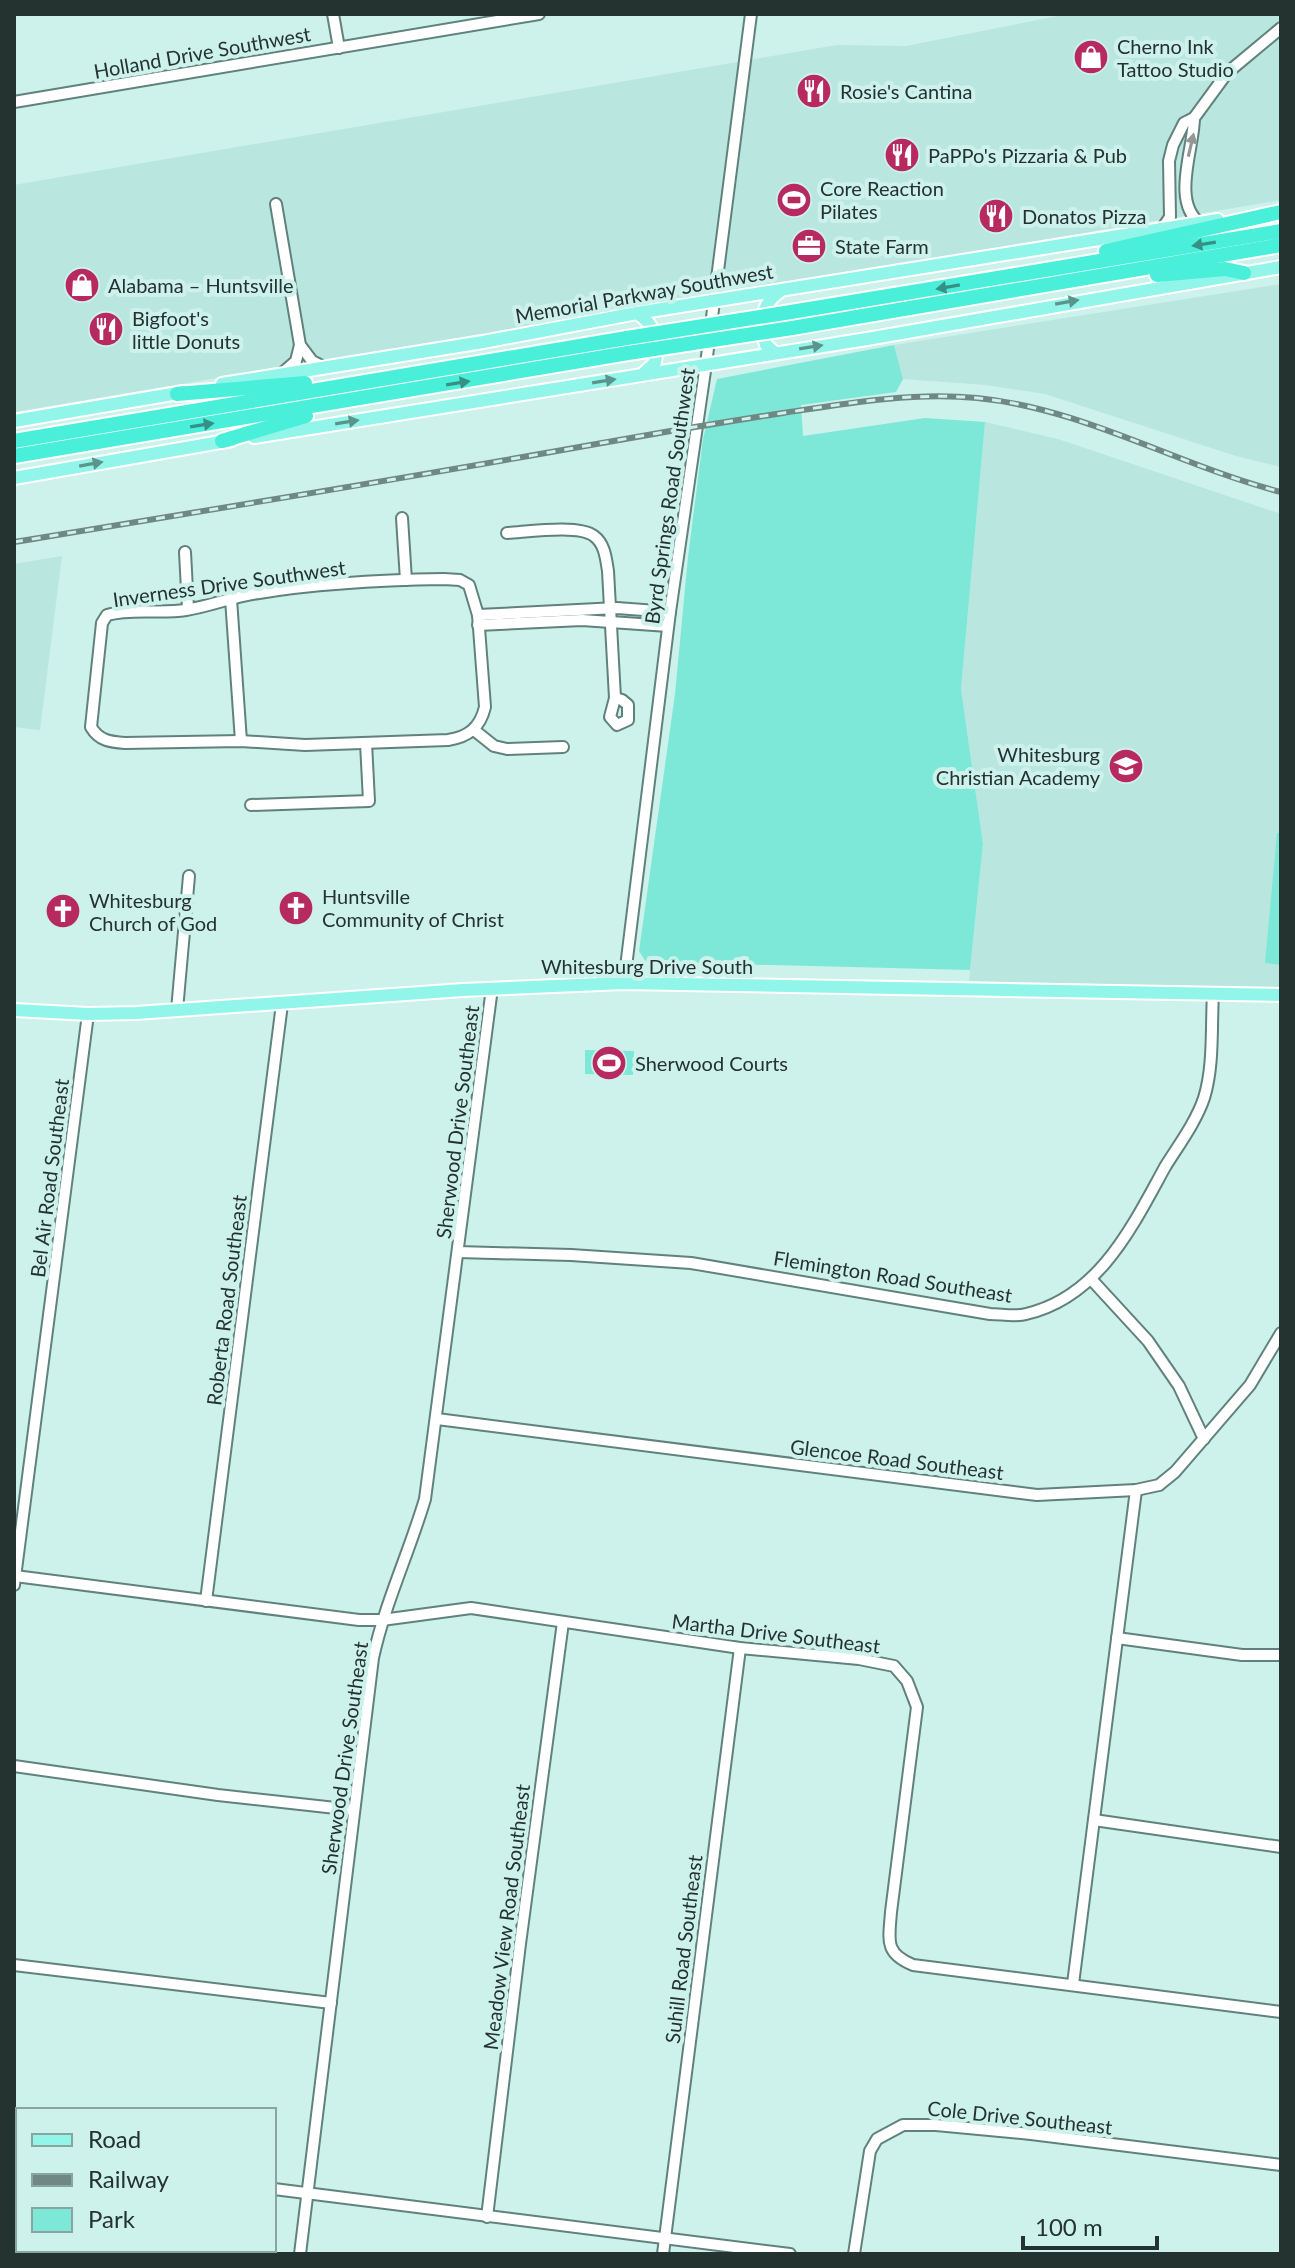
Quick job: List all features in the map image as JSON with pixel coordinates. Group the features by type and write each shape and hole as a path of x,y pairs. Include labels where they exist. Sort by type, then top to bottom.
{"highway":[{"path":"1059,275 1082,257 1281,211"},
{"name":"Memorial Parkway Southwest","path":"14,441 409,375 792,328 1281,231"},
{"name":"Memorial Parkway Southwest","path":"14,456 406,392 791,312 1281,245"},
{"path":"1059,275 1086,285 1133,277 1225,269 1244,273"},
{"path":"177,394 409,375"},
{"path":"222,441 303,417 383,402 406,392"}],"main road":[{"name":"Memorial Parkway Southwest","path":"14,421 637,313 1281,211"},
{"path":"14,478 1281,267"},
{"path":"775,353 766,345 763,317 770,298 782,290"},
{"path":"637,313 650,323 657,343 655,363 640,376"},
{"name":"Whitesburg Drive South","path":"14,1010 88,1014 282,1004 492,988 624,983 1281,995"}],"street":[{"path":"333,14 339,48"},
{"name":"Holland Drive Southwest","path":"14,102 539,14"},
{"name":"Byrd Springs Road Southwest","path":"624,983 668,626 706,364 751,14"},
{"path":"1161,230 1170,217 1167,179 1173,145 1184,123 1194,118 1227,73 1281,28"},
{"path":"1194,118 1186,178 1186,204 1191,216 1200,223"},
{"path":"276,204 300,345 296,361 280,375"},
{"path":"300,345 312,361 326,368"},
{"path":"402,518 406,580"},
{"path":"507,533 582,530 596,537 604,551 615,698"},
{"path":"185,552 188,609"},
{"name":"Inverness Drive Southwest","path":"406,580 460,580 469,585 478,620 485,707 482,721 464,737 305,745 241,741 107,741 96,736 91,727 102,623 107,615 188,609 283,590 406,580"},
{"path":"231,599 241,741"},
{"path":"478,620 610,609 670,612"},
{"path":"478,620 582,620 668,626"},
{"path":"474,730 494,746 507,749 563,747"},
{"path":"251,805 369,801 366,743"},
{"path":"177,1010 189,876"},
{"name":"Sherwood Drive Southeast","path":"300,2254 373,1658 382,1620 425,1499 492,988"},
{"name":"Flemington Road Southeast","path":"458,1252 691,1263 990,1314 1025,1315 1056,1303 1091,1279 1104,1267 1127,1234 1204,1099 1213,994"},
{"name":"Roberta Road Southeast","path":"206,1601 282,1004"},
{"name":"Bel Air Road Southeast","path":"15,1580 88,1014"},
{"path":"1091,1279 1148,1341 1179,1386 1204,1439"},
{"name":"Glencoe Road Southeast","path":"437,1419 1037,1495 1136,1490 1159,1485 1175,1472 1250,1385 1281,1333"},
{"path":"1073,1984 1136,1490"},
{"name":"Martha Drive Southeast","path":"15,1580 359,1620 382,1620 471,1608 740,1648 894,1666 907,1681 917,1707 891,1912 892,1953 913,1965 1281,2012"},
{"name":"Meadow View Road Southeast","path":"487,2217 563,1622"},
{"path":"1117,1638 1242,1655 1281,1655"},
{"name":"Suhill Road Southeast","path":"663,2254 740,1648"},
{"path":"14,1766 218,1795 354,1810"},
{"path":"1094,1820 1281,1847"},
{"path":"14,1965 331,2003"},
{"name":"Cole Drive Southeast","path":"854,2254 870,2151 877,2139 903,2125 1031,2134 1281,2165"},
{"path":"276,2189 790,2254"}],"shaded area":[{"path":"1068,14 1281,14 1281,200 14,412 14,185 837,45 906,46"},
{"path":"1281,284 1281,467 1236,456 1045,394 986,385 903,379 894,345"},
{"name":"Whitesburg Christian Academy","path":"985,422 1058,439 1281,514 1281,988 969,981 983,844 961,689"},
{"path":"62,556 40,730 14,727 14,564"}],"green space":[{"path":"894,345 903,379 896,392 801,405 803,436 925,418 985,422 961,689 983,844 970,970 646,962 639,951 675,694 703,439 717,379"},
{"path":"1277,833 1281,833 1281,965 1265,963"},
{"name":"Sherwood Courts","path":"585,1050 634,1051 633,1075 585,1074"}],"railway":[{"path":"14,542 734,421 856,402 928,396 977,398 1055,413 1205,468 1281,492"}],"place":[{"name":"Cherno Ink Tattoo Studio","path":"1091,57"},
{"name":"Rosie's Cantina","path":"814,91"},
{"name":"PaPPo's Pizzaria & Pub","path":"902,155"},
{"name":"Core Reaction Pilates","path":"794,200"},
{"name":"Donatos Pizza","path":"996,216"},
{"name":"State Farm","path":"809,246"},
{"name":"Alabama – Huntsville","path":"82,285"},
{"name":"Bigfoot's little Donuts","path":"106,329"},
{"name":"Whitesburg Christian Academy","path":"1126,766"},
{"name":"Huntsville Community of Christ","path":"296,908"},
{"name":"Whitesburg Church of God","path":"63,911"},
{"name":"Sherwood Courts","path":"609,1063"}]}
